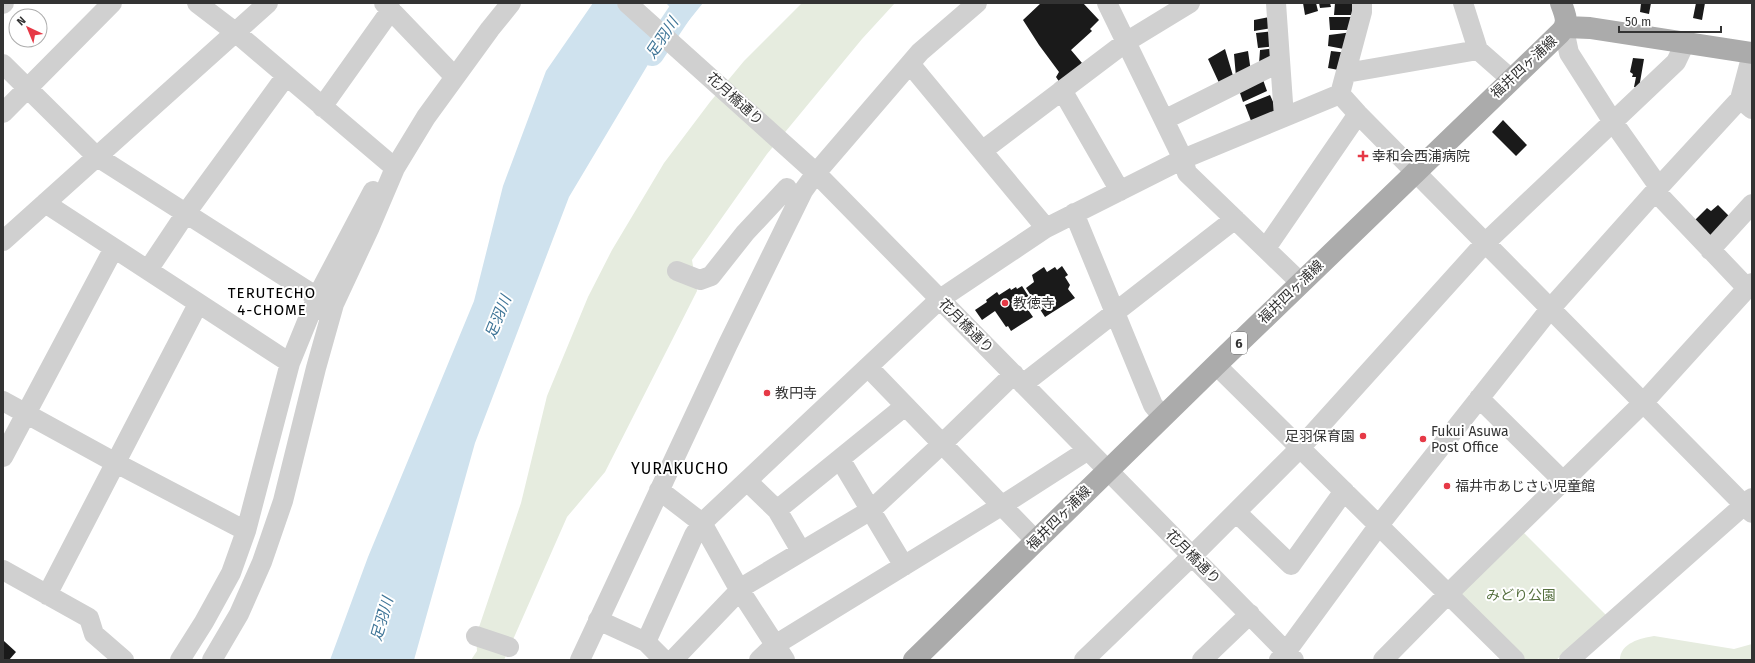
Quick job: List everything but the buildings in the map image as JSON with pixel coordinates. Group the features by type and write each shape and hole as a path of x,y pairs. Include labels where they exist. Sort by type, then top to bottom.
{"main road":[{"name":"福井四ヶ浦線","path":"914,660 1216,365 1566,27 1566,18 1561,3"},
{"path":"1566,27 1584,27 1686,41 1752,53"}],"street":[{"path":"3,113 112,3"},
{"path":"198,3 235,32 392,166"},
{"path":"3,241 268,3"},
{"path":"180,660 204,622 231,572 246,531 290,363 317,297 392,166 454,76 511,3"},
{"name":"花月橋通り","path":"627,3 811,169 1250,614 1286,657"},
{"path":"580,660 659,490 803,191 811,169 920,52 977,3"},
{"path":"1107,3 1183,159 1187,173 1301,283"},
{"path":"982,151 1126,42 1190,3"},
{"path":"1276,3 1284,117"},
{"path":"1340,94 1362,12 1362,3"},
{"path":"1463,3 1478,50 1511,79"},
{"path":"322,107 388,7 454,76"},
{"path":"1383,660 1448,594 1643,404 1749,290 1710,250 1657,189 1569,53 1565,34 1566,27"},
{"path":"1084,660 1193,556 1300,448 1485,243 1676,62 1686,41"},
{"path":"1346,73 1478,50"},
{"path":"1286,657 1379,525 1550,309 1657,189 1746,104 1752,53"},
{"path":"1164,120 1280,62"},
{"path":"3,64 96,156 317,297 319,312 309,348 316,368"},
{"path":"910,64 1046,228"},
{"path":"148,270 186,213 286,76"},
{"path":"1062,90 1120,191"},
{"path":"646,642 694,535 702,523 940,299 1046,228 1074,213 1183,159 1340,94"},
{"path":"1340,94 1643,404 1749,506 1569,660"},
{"path":"1266,248 1358,114"},
{"path":"212,660 239,614 262,562 283,501 316,368 334,304 369,229 392,166"},
{"path":"677,271 700,280 710,276 745,233 787,188"},
{"path":"45,203 290,363"},
{"path":"1710,250 1752,204"},
{"path":"1074,213 1152,405 1163,417"},
{"path":"673,660 739,589 871,510 942,444 1019,379 1115,312 1235,219"},
{"path":"3,457 114,248"},
{"path":"47,595 198,304"},
{"path":"1216,365 1448,594 1504,656"},
{"path":"868,367 1036,541"},
{"path":"1479,398 1563,481"},
{"path":"3,401 116,463 246,531"},
{"path":"777,510 905,406"},
{"path":"759,660 780,653 904,566 1088,450"},
{"path":"840,459 904,566"},
{"path":"747,481 777,510 801,551"},
{"path":"659,490 702,523 739,589 780,653"},
{"path":"1236,512 1291,565 1344,491"},
{"path":"3,570 89,618 94,634 124,660"},
{"path":"1202,660 1250,614"},
{"path":"598,620 646,642 664,660"},
{"path":"476,636 509,647"}],"green space":[{"path":"802,3 895,3 862,39 767,154 692,260 697,291 605,472 567,517 504,660 471,660 477,651 476,636 521,503 547,396 588,297 612,250 664,163 710,102 744,61"},
{"name":"みどり公園","path":"1523,532 1608,617 1556,660 1524,660 1455,595"},
{"path":"1654,636 1734,649 1752,644 1752,660 1620,660 1623,649 1627,645 1643,638"}],"water":[{"path":"593,3 627,3 665,36 569,197 475,443 414,660 330,660 368,557 474,301 503,186 546,71"},
{"path":"666,3 703,3 686,24"}],"waterway":[{"name":"足羽川","path":"652,54 686,3"}],"place":[{"name":"幸和会西浦病院","path":"1363,156"},
{"name":"教徳寺","path":"1005,303"},
{"name":"教円寺","path":"767,393"},
{"name":"足羽保育園","path":"1363,436"},
{"name":"Fukui Asuwa Post Office","path":"1423,439"},
{"name":"福井市あじさい児童館","path":"1447,486"}],"district":[{"name":"TERUTECHO 4-CHOME","path":"272,302"},
{"name":"YURAKUCHO","path":"680,468"}]}
